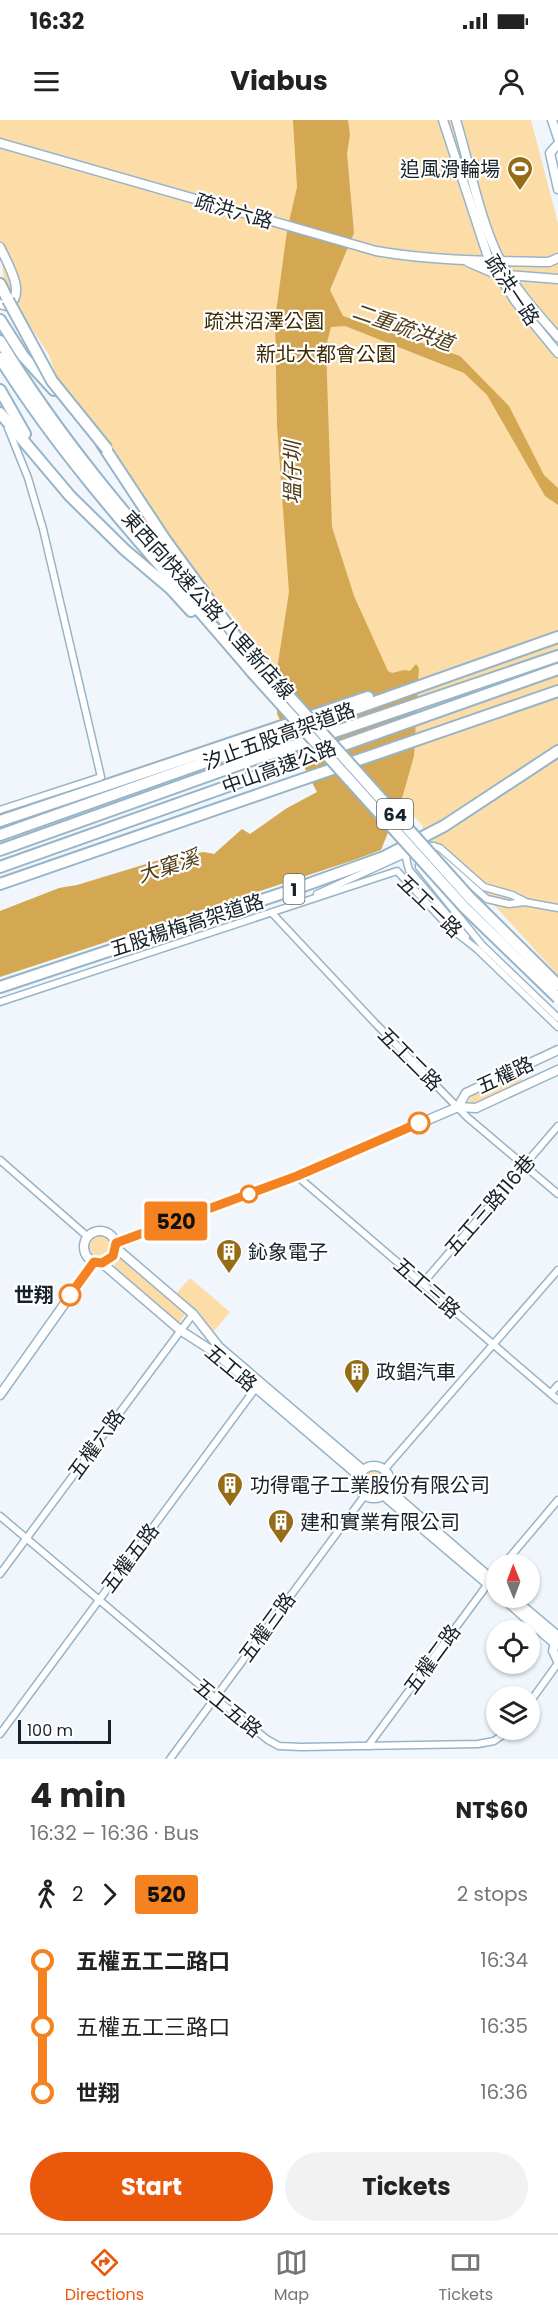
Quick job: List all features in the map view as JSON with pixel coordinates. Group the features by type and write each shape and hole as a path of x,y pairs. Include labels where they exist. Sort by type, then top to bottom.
{"highway":[{"path":"0,284 52,381 107,449 166,541 237,638"},
{"path":"0,320 23,356 107,449"},
{"name":"東西向快速公路 八里新店線","path":"0,341 57,425 123,510 175,571 470,898 558,985"},
{"name":"東西向快速公路 八里新店線","path":"0,358 26,399 81,471 252,672 464,907 558,998"},
{"path":"0,390 42,460"},
{"path":"0,414 77,503 125,550 171,589 252,672"},
{"path":"0,821 558,631"},
{"name":"汐止五股高架道路","path":"0,835 558,637"},
{"name":"中山高速公路","path":"0,850 252,760 558,656"},
{"name":"中山高速公路","path":"0,867 558,669"},
{"path":"0,884 558,691"},
{"name":"五股楊梅高架道路","path":"0,987 239,908 384,857 444,826 558,751"}],"street":[{"name":"疏洪一路","path":"443,120 489,260 516,302 558,353"},
{"name":"疏洪一路","path":"456,120 492,241 501,261 523,296 558,337"},
{"path":"552,120 558,138"},
{"path":"558,144 550,153 558,189"},
{"name":"疏洪六路","path":"2,145 355,246 402,256 549,262 558,258"},
{"path":"0,247 15,283 17,297 14,303 7,306 0,304"},
{"name":"疏洪六路","path":"464,260 496,274 558,279"},
{"path":"0,414 9,429 28,478 43,529 101,777 0,810"},
{"path":"284,910 421,847 434,846 483,887 512,895 525,902"},
{"path":"410,852 406,858 409,870 480,947"},
{"path":"480,947 419,867 418,861 427,852 437,854 488,899 509,904 525,902 558,908"},
{"name":"五工一路","path":"0,1002 397,871 450,928 480,947 558,1018"},
{"name":"五工二路","path":"272,914 458,1107 558,1194"},
{"name":"五工一路","path":"480,947 558,1027"},
{"name":"五權路","path":"458,1107 466,1093 558,1050"},
{"name":"五權路","path":"116,1245 297,1176 458,1107 476,1108 558,1070"},
{"name":"五工三路116巷","path":"422,1284 558,1126"},
{"path":"0,1161 88,1237"},
{"name":"五工三路","path":"297,1176 558,1400"},
{"path":"95,1232 104,1232 111,1236 116,1245 110,1260 98,1262 87,1256 85,1248 88,1237 95,1232"},
{"name":"五工路","path":"116,1245 193,1314 219,1347 258,1385"},
{"path":"0,1395 98,1262"},
{"name":"五工路","path":"98,1262 180,1330 258,1385 361,1473"},
{"path":"384,1470 491,1344 558,1270"},
{"name":"五權六路","path":"0,1575 193,1314"},
{"name":"五權五路","path":"0,1734 258,1385"},
{"path":"551,1394 558,1385"},
{"path":"374,1467 384,1470 390,1481 385,1492 374,1498 365,1495 358,1485 361,1473 374,1467"},
{"path":"385,1492 486,1573"},
{"name":"五權三路","path":"170,1759 365,1495"},
{"path":"512,1554 558,1500"},
{"name":"五工五路","path":"0,1516 214,1698 279,1746 487,1743 494,1740"},
{"name":"五權二路","path":"368,1746 486,1588"},
{"path":"516,1608 557,1639"},
{"path":"524,1608 557,1639"},
{"path":"540,1688 558,1662 553,1652 557,1639"}],"green space":[{"name":"疏洪沼澤公園","path":"0,120 531,120 558,223 558,975 484,894 421,835 423,826 365,772 295,685 267,661 233,616 185,563 58,381 49,355 5,288 0,250"},
{"path":"516,1075 522,1078 521,1083 473,1103 469,1102 470,1097"},
{"path":"101,1236 109,1239 112,1247 109,1255 101,1258 93,1255 90,1247 93,1239"},
{"path":"121,1258 187,1312 179,1323 115,1268 114,1262"},
{"path":"190,1278 230,1312 213,1332 175,1295"},
{"path":"374,1471 382,1474 385,1482 382,1490 374,1493 366,1490 363,1482 366,1474"}],"water":[{"path":"293,120 348,120 350,135 347,153 354,233 330,290 343,316 460,356 509,406 544,475 558,488 558,505 545,496 487,395 464,373 345,326 331,327 326,347 332,527 354,596 388,671 392,673 410,671 416,664 419,668 414,756 403,795 381,850 0,977 0,911 59,888 77,885 169,857 204,852 214,854 242,829 250,834 287,808 317,792 277,714 278,663 289,592 277,425 275,320 287,231 297,187"}],"bus line":[{"name":"520","path":"70,1295 94,1262 102,1263 110,1260 115,1252 116,1243 297,1176 419,1123"}],"place":[{"name":"追風滑輪場","path":"520,192"},
{"name":"鈊象電子","path":"229,1275"},
{"name":"世翔","path":"70,1295"},
{"name":"政錩汽車","path":"357,1395"},
{"name":"功得電子工業股份有限公司","path":"230,1508"},
{"name":"建和實業有限公司","path":"281,1545"}],"water label":[{"name":"二重疏洪道","path":"403,327"},
{"name":"塭仔圳","path":"292,473"},
{"name":"大窠溪","path":"168,866"}],"park label":[{"name":"新北大都會公園","path":"326,354"}]}
